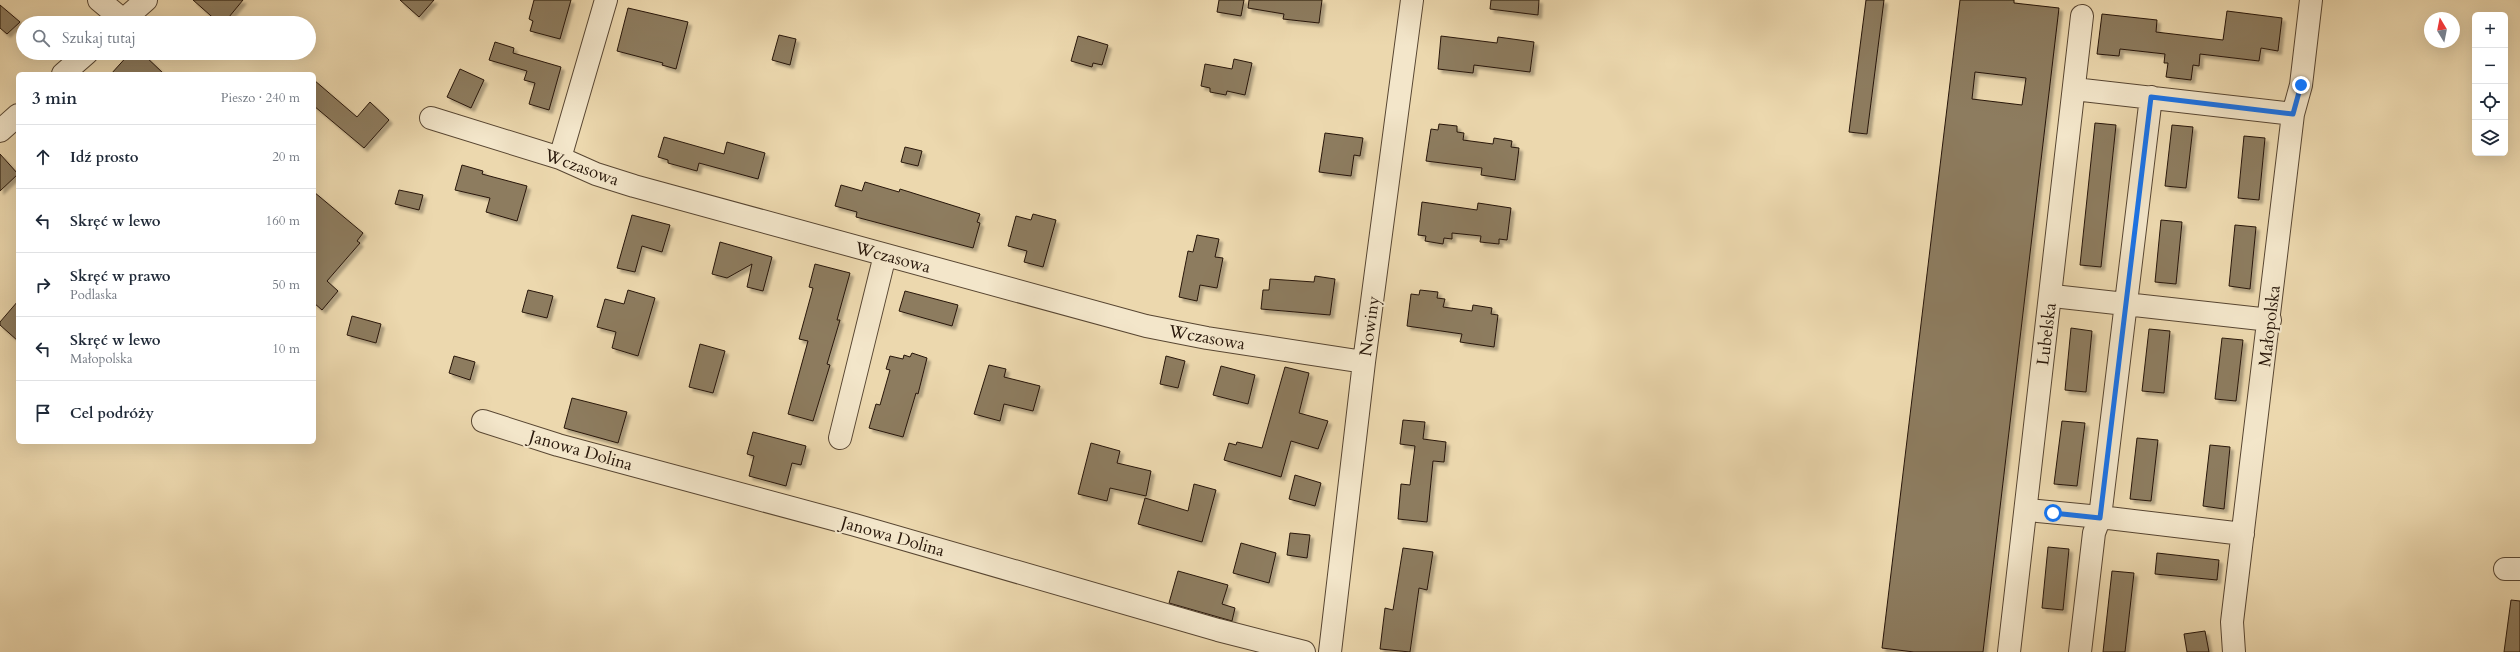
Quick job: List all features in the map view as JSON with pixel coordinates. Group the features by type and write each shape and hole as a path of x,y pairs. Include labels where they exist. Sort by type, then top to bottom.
{"street":[{"path":"99,0 116,16"},
{"path":"129,16 146,0"},
{"path":"560,158 606,0"},
{"name":"Nowiny","path":"1330,652 1364,362 1412,0"},
{"name":"Małopolska","path":"2234,652 2232,622 2270,320 2293,114 2301,85 2311,0"},
{"name":"Lubelska","path":"2009,652 2082,16"},
{"path":"65,72 79,60"},
{"path":"2074,89 2293,114"},
{"path":"2080,652 2094,533 2100,518 2151,97"},
{"path":"0,131 16,117"},
{"name":"Wczasowa","path":"431,118 560,158 596,174 615,180 1146,326 1207,338 1364,362"},
{"path":"840,438 885,255"},
{"path":"2062,297 2270,320"},
{"name":"Janowa Dolina","path":"483,421 558,445 855,525 1218,630 1304,652"},
{"path":"2038,511 2243,534"}],"building":[{"path":"193,0 243,0 230,16 211,16"},
{"path":"400,0 434,0 419,17"},
{"path":"534,0 571,0 560,39 530,31 533,21 529,19"},
{"path":"1219,0 1244,0 1241,16 1217,12"},
{"path":"1249,0 1322,0 1319,23 1283,19 1284,14 1248,8"},
{"path":"1491,0 1539,0 1538,15 1490,9"},
{"path":"1866,0 1884,0 1867,134 1849,132"},
{"path":"1960,0 2014,0 2014,3 2059,8 1983,652 1914,652 1882,648","holes":["1975,72 2026,78 2022,105 1972,99"]},
{"path":"0,5 16,19 16,26 7,34 0,28"},
{"path":"628,8 688,22 676,69 662,65 663,63 617,51"},
{"path":"2227,11 2282,18 2278,51 2261,48 2259,61 2200,54 2199,66 2193,65 2191,80 2166,77 2168,63 2164,63 2165,54 2120,49 2119,56 2097,54 2102,14 2157,20 2156,32 2223,40"},
{"path":"779,35 796,39 790,65 772,60"},
{"path":"1078,36 1108,45 1102,65 1093,63 1092,67 1071,61"},
{"path":"1441,36 1497,43 1498,37 1534,42 1530,72 1474,65 1473,73 1438,69"},
{"path":"495,42 514,48 513,53 561,67 549,110 529,104 535,83 524,80 527,71 489,60"},
{"path":"1234,59 1252,63 1245,95 1227,91 1226,95 1210,92 1210,88 1201,86 1205,64 1232,69"},
{"path":"124,60 149,60 162,72 113,72"},
{"path":"460,69 484,80 471,108 447,97"},
{"path":"316,82 357,117 370,102 389,120 364,148 316,108"},
{"path":"2095,123 2116,125 2101,267 2080,265"},
{"path":"1439,124 1457,126 1457,132 1464,133 1463,140 1493,144 1494,138 1512,141 1511,147 1519,148 1515,180 1481,175 1482,168 1426,161 1431,129 1438,130"},
{"path":"2172,125 2193,127 2186,188 2165,186"},
{"path":"1325,133 1363,138 1360,156 1354,155 1351,176 1319,172"},
{"path":"2244,136 2265,138 2259,200 2238,198"},
{"path":"664,137 724,154 727,142 765,153 758,179 699,163 697,171 668,163 668,160 658,157"},
{"path":"905,147 922,151 918,166 901,162"},
{"path":"0,154 16,172 16,176 0,191"},
{"path":"462,165 483,171 482,174 527,186 517,221 486,212 490,198 455,190"},
{"path":"865,182 899,192 900,189 980,214 977,222 980,223 973,248 856,217 857,212 835,206 841,185 862,191"},
{"path":"399,190 423,195 419,210 395,204"},
{"path":"316,194 363,233 357,241 360,243 327,281 338,291 322,310 316,305"},
{"path":"1422,202 1477,210 1478,203 1511,208 1507,240 1499,239 1499,244 1480,242 1481,236 1452,233 1452,239 1444,238 1443,244 1425,241 1426,236 1418,235"},
{"path":"1033,214 1056,220 1043,267 1024,262 1027,251 1008,246 1016,216 1031,220"},
{"path":"632,215 670,225 662,252 642,246 635,272 617,268"},
{"path":"2161,220 2182,222 2176,284 2155,282"},
{"path":"2235,225 2256,227 2250,289 2229,286"},
{"path":"1197,235 1219,239 1215,257 1223,258 1217,288 1200,285 1197,301 1179,297 1188,251 1193,252"},
{"path":"720,242 772,257 763,291 747,287 752,264 727,278 712,274"},
{"path":"815,264 850,273 837,320 840,320 827,364 830,365 813,421 788,414 808,341 799,339 813,288 809,287"},
{"path":"1315,276 1335,279 1330,315 1261,309 1263,290 1269,290 1270,279 1314,282"},
{"path":"528,290 553,296 547,318 522,312"},
{"path":"628,290 655,298 638,356 612,348 616,332 597,327 605,299 624,304"},
{"path":"1420,290 1438,292 1437,298 1445,299 1443,307 1472,311 1473,305 1492,308 1491,314 1498,315 1494,347 1460,342 1462,334 1407,326 1411,294 1419,295"},
{"path":"905,291 958,305 952,326 899,311"},
{"path":"16,303 16,339 0,325 0,322"},
{"path":"352,316 381,324 376,343 347,335"},
{"path":"2071,328 2092,331 2086,392 2065,390"},
{"path":"2149,329 2170,331 2164,393 2142,391"},
{"path":"2222,338 2243,340 2236,401 2215,399"},
{"path":"700,344 725,351 713,393 689,387"},
{"path":"912,353 927,358 918,394 916,393 903,437 869,428 876,404 880,405 890,370 886,369 890,356 903,359 904,355 910,357"},
{"path":"454,356 475,362 470,380 449,373"},
{"path":"1166,356 1185,361 1178,388 1160,384"},
{"path":"989,365 1006,369 1004,377 1040,386 1033,411 1004,404 1000,421 974,414"},
{"path":"1221,366 1255,375 1248,404 1213,395"},
{"path":"1285,367 1309,373 1299,413 1328,421 1318,449 1291,441 1281,477 1224,460 1229,443 1236,445 1237,442 1262,448"},
{"path":"572,398 627,412 618,443 564,428"},
{"path":"1403,420 1425,422 1423,439 1446,442 1444,462 1433,461 1427,522 1398,519 1401,484 1410,485 1415,446 1400,444"},
{"path":"2062,421 2085,423 2077,486 2054,484"},
{"path":"753,432 806,446 801,465 792,463 786,486 749,476 754,456 747,454"},
{"path":"2137,438 2158,440 2151,501 2130,499"},
{"path":"1091,443 1120,451 1117,463 1151,471 1146,496 1110,488 1107,501 1078,494"},
{"path":"2210,445 2230,447 2224,509 2203,506"},
{"path":"1295,475 1321,483 1315,506 1289,499"},
{"path":"1194,484 1216,490 1202,542 1138,524 1145,498 1188,511"},
{"path":"1290,533 1310,535 1307,558 1287,555"},
{"path":"1241,543 1276,553 1269,583 1233,573"},
{"path":"2048,547 2069,549 2063,610 2042,608"},
{"path":"1403,548 1433,552 1427,590 1419,588 1410,652 1380,649 1385,608 1393,610"},
{"path":"2157,553 2219,560 2217,580 2155,574"},
{"path":"1178,571 1228,585 1222,604 1235,608 1232,621 1169,603"},
{"path":"2112,571 2134,573 2125,652 2103,652"},
{"path":"2511,600 2520,601 2520,652 2504,652"},
{"path":"2205,631 2209,652 2187,652 2184,634"}],"route":[{"path":"2053,513 2100,518 2151,97 2293,114 2301,85"}]}
